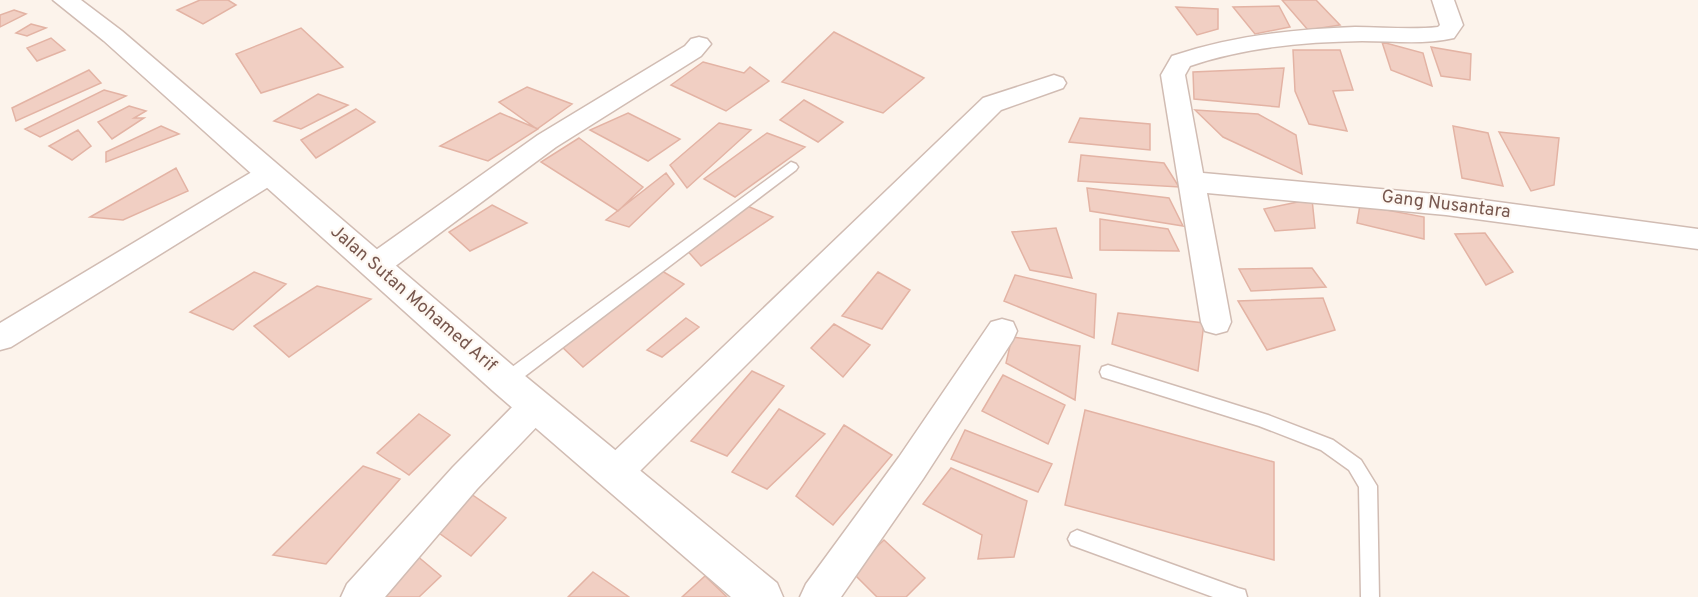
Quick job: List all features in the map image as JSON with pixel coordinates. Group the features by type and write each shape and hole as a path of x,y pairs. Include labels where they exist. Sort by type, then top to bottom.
{"street":[{"name":"Jalan Sutan Mohamed Arif","path":"65,0 113,36 506,381 762,597"},
{"path":"1216,322 1173,75 1180,61 1197,54 1295,39 1377,34 1429,36 1446,33 1452,25 1443,0"},
{"path":"376,265 547,141 693,51 699,44"},
{"path":"615,473 992,104 1054,83"},
{"path":"0,338 269,174"},
{"name":"Gang Nusantara","path":"1192,182 1324,191 1583,221 1698,239"},
{"path":"819,597 911,468 1002,331"},
{"path":"360,597 465,478 535,406"}],"lane":[{"path":"506,381 791,167"},
{"path":"1108,372 1262,420 1327,445 1355,465 1368,486 1370,597"},
{"path":"1077,539 1238,597"}],"building":[{"path":"200,0 228,0 236,5 203,24 177,10"},
{"path":"1282,0 1316,0 1340,25 1308,30"},
{"path":"1279,6 1290,27 1255,34 1233,7"},
{"path":"1176,7 1218,9 1218,29 1197,35"},
{"path":"14,10 26,14 0,27 0,15"},
{"path":"31,24 46,28 27,36 16,33"},
{"path":"301,28 343,67 261,93 236,54"},
{"path":"834,32 924,78 883,113 782,82"},
{"path":"51,38 65,50 37,61 27,48"},
{"path":"1382,42 1423,53 1432,86 1391,70"},
{"path":"1431,47 1471,54 1470,80 1441,76"},
{"path":"1293,50 1340,50 1353,90 1333,91 1347,131 1309,124 1295,91"},
{"path":"703,62 744,73 750,67 769,81 726,111 671,85"},
{"path":"1284,68 1279,107 1194,99 1193,72"},
{"path":"89,70 101,83 16,121 12,108"},
{"path":"527,87 572,104 537,129 499,102"},
{"path":"104,90 126,96 40,137 25,129"},
{"path":"318,94 348,105 301,129 274,121"},
{"path":"804,100 843,122 818,142 780,120"},
{"path":"129,106 146,111 134,118 144,118 112,139 98,122"},
{"path":"356,109 375,122 316,158 301,140"},
{"path":"1195,110 1258,114 1296,135 1302,174 1223,137"},
{"path":"500,113 538,129 488,161 440,146"},
{"path":"628,113 680,139 648,161 590,130"},
{"path":"1080,118 1150,124 1150,150 1069,142"},
{"path":"719,123 751,130 687,188 670,165"},
{"path":"161,126 179,134 106,162 106,152"},
{"path":"1453,126 1488,133 1503,186 1462,178"},
{"path":"78,130 91,146 72,160 49,146"},
{"path":"1499,132 1559,138 1554,185 1531,191"},
{"path":"767,133 805,147 735,197 704,179"},
{"path":"579,138 643,187 618,211 541,162"},
{"path":"1081,155 1164,163 1179,187 1078,181"},
{"path":"176,168 188,191 123,220 90,217"},
{"path":"666,173 674,184 629,227 606,220"},
{"path":"1087,188 1169,198 1183,226 1090,211"},
{"path":"1312,199 1315,228 1275,231 1264,209"},
{"path":"492,205 527,223 470,251 449,232"},
{"path":"745,205 773,217 701,266 684,247"},
{"path":"1360,205 1424,217 1424,239 1357,223"},
{"path":"1100,219 1168,229 1179,251 1100,250"},
{"path":"1056,228 1072,278 1030,270 1012,232"},
{"path":"1485,233 1513,272 1486,285 1455,234"},
{"path":"657,268 684,284 583,367 558,343"},
{"path":"1312,268 1326,287 1251,291 1239,269"},
{"path":"254,272 286,284 233,330 190,312"},
{"path":"878,272 910,290 882,329 842,316"},
{"path":"1015,275 1096,294 1094,338 1004,301"},
{"path":"317,286 371,299 289,357 254,326"},
{"path":"1323,298 1335,330 1267,350 1238,301"},
{"path":"1118,313 1204,323 1198,371 1112,344"},
{"path":"686,318 699,327 662,357 647,350"},
{"path":"834,324 870,345 843,377 811,348"},
{"path":"1012,337 1080,346 1075,400 1006,363"},
{"path":"752,371 784,386 727,456 691,441"},
{"path":"1003,375 1065,405 1048,444 982,411"},
{"path":"779,409 825,434 767,489 732,472"},
{"path":"1085,410 1274,462 1274,560 1065,505"},
{"path":"419,414 450,435 409,475 377,453"},
{"path":"844,425 892,455 833,525 796,496"},
{"path":"965,430 1052,464 1038,492 951,459"},
{"path":"363,466 400,479 326,564 273,555"},
{"path":"951,468 1027,501 1014,557 978,559 982,535 923,504"},
{"path":"458,485 506,518 471,556 432,528"},
{"path":"884,540 925,578 906,597 877,597 851,571"},
{"path":"416,555 441,576 419,597 371,597"},
{"path":"593,572 629,597 568,597"},
{"path":"705,576 727,597 682,597"}]}
